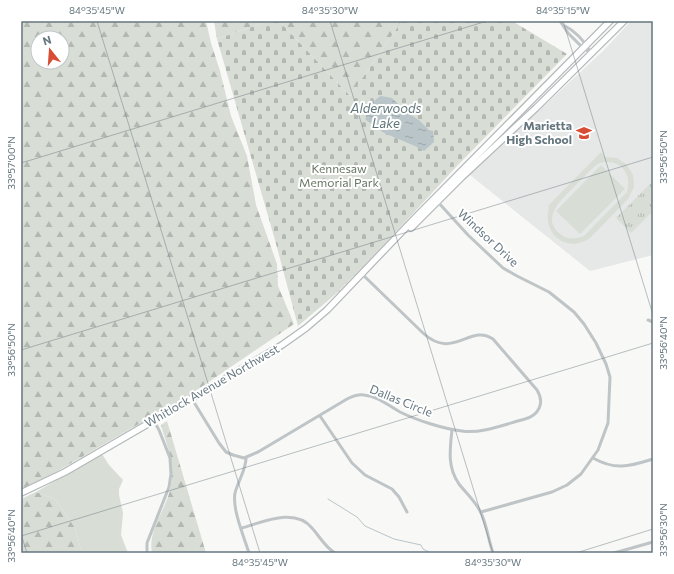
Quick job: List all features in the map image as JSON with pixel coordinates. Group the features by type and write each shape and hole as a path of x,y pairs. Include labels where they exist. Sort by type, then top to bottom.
{"highway":[{"name":"Whitlock Avenue Northwest","path":"21,493 57,476 154,421 294,337 327,310 610,21"},
{"name":"Whitlock Avenue Northwest","path":"436,200 536,108 624,21"}],"street":[{"path":"560,21 571,30 591,53"},
{"name":"Windsor Drive","path":"436,200 468,235 503,268 549,292 567,305 580,318 596,343 610,377 608,423 593,458 581,474 575,480 559,490 481,512"},
{"name":"Dallas Circle","path":"246,458 351,397 357,395 373,397 406,415 452,430 473,432 532,417 540,408 541,401 537,390 490,337 478,335 450,344 442,344 434,341 423,333 362,274"},
{"path":"648,320 653,322"},
{"path":"192,398 223,449 233,455 246,458 234,498 249,553"},
{"path":"320,416 352,463 365,475 392,489 399,497 406,512"},
{"path":"146,553 147,543 169,487 171,474 170,458 154,421"},
{"path":"452,430 450,458 453,473 481,512 493,553"},
{"path":"593,458 608,465 620,466 653,459"},
{"path":"242,528 283,517 298,518 309,524 325,545 335,553"},
{"path":"614,553 622,552 653,542"}],"shaded area":[{"name":"Marietta High School","path":"631,21 653,21 653,255 590,271 470,175 604,50"}],"green space":[{"path":"21,21 206,21 231,116 247,156 256,205 277,264 278,286 294,324 194,392 49,476 21,489"},
{"path":"214,21 269,21 217,39"},
{"name":"Kennesaw Memorial Park","path":"269,21 279,21 350,96 402,21 512,21 567,54 457,166 338,292 298,326 275,240 217,39"},
{"path":"279,21 402,21 350,96"},
{"path":"601,152 605,157 617,158 627,165 633,175 634,187 628,199 590,238 581,242 573,244 558,239 549,226 548,206","holes":["599,163 613,163 622,167 627,175 627,192 584,236 572,238 560,234 552,222 552,216 558,204 585,175"]},
{"path":"601,165 625,189 580,234 556,211"},
{"path":"653,181 653,211 631,233 616,218"},
{"path":"167,421 206,553 152,553 152,535 166,502 171,485 171,461 161,425"},
{"path":"102,454 109,465 123,480 119,489 123,513 121,535 128,553 82,553 75,528 55,499 36,492"},
{"path":"36,492 55,499 75,528 82,553 21,553 21,499"}],"water":[{"name":"Alderwoods Lake","path":"381,96 392,98 429,130 433,131 434,142 424,151 384,133 366,120 370,106"}],"waterway":[{"path":"328,499 357,517 365,526 394,539 421,545 423,549 431,553"}],"place":[{"name":"Marietta High School","path":"584,133"}]}
